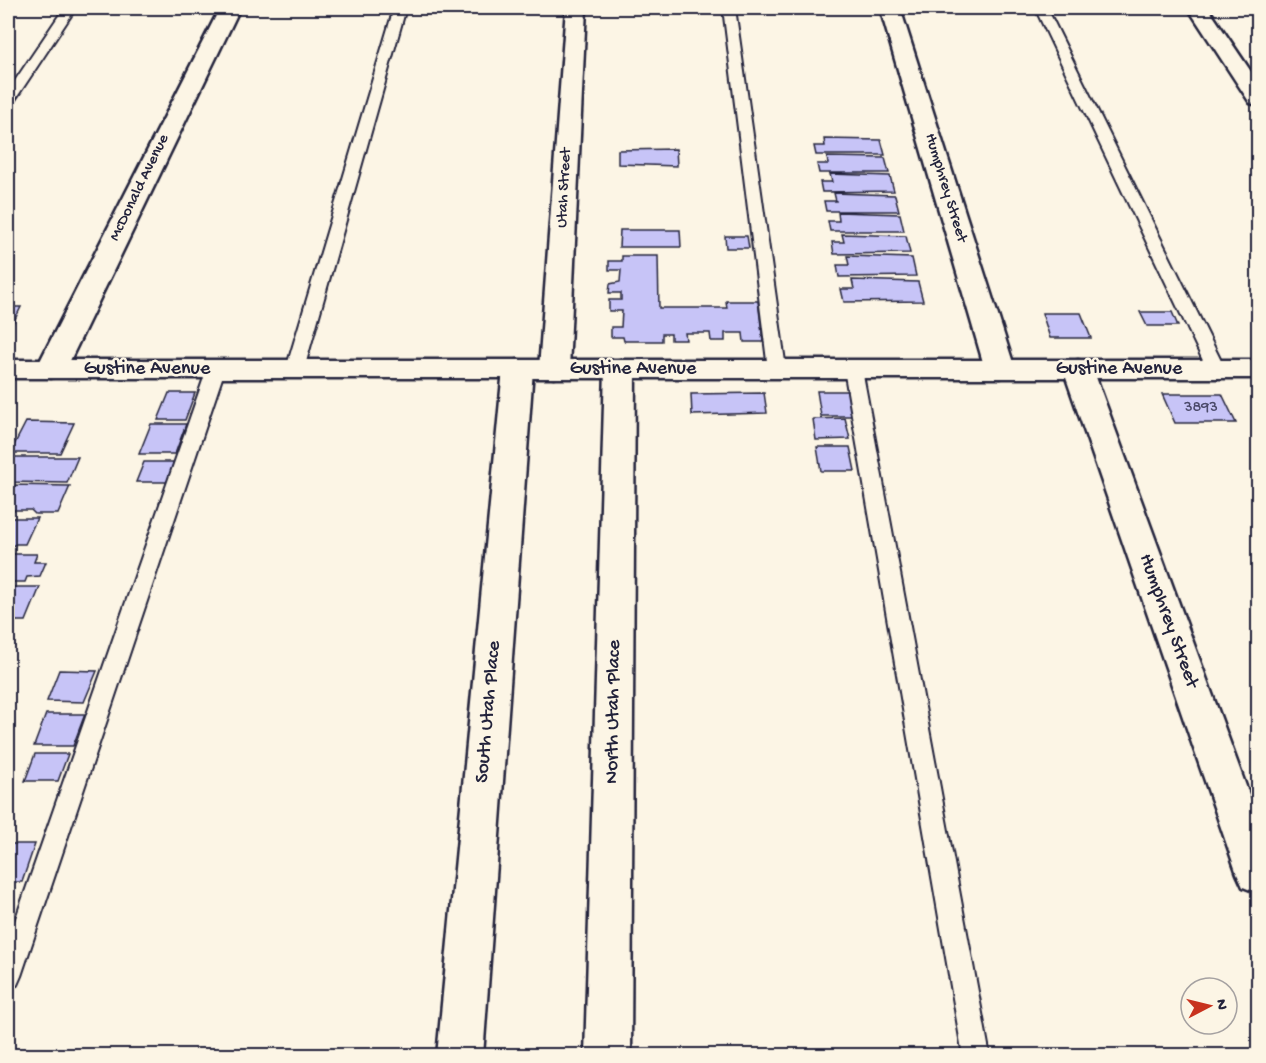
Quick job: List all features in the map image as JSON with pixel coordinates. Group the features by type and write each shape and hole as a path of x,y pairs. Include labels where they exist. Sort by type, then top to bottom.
{"street":[{"name":"McDonald Avenue","path":"51,369 230,8"},
{"name":"Utah Street","path":"536,369 576,8"},
{"name":"Humphrey Street","path":"890,8 1000,369"},
{"path":"1198,8 1258,98"},
{"name":"Gustine Avenue","path":"8,369 1258,369"},
{"name":"South Utah Place","path":"459,1056 536,369"},
{"name":"North Utah Place","path":"608,1056 620,369"},
{"name":"Humphrey Street","path":"1078,369 1258,874"}],"lane":[{"path":"8,100 70,8"},
{"path":"295,369 400,8"},
{"path":"729,8 777,369"},
{"path":"1041,8 1216,369"},
{"path":"8,976 216,369"},
{"path":"853,369 977,1056"}],"building":[{"path":"824,139 881,140 885,155 816,155 814,146 825,146"},
{"path":"676,149 677,166 618,164 618,150"},
{"path":"827,157 885,158 889,173 819,173 817,164 828,164"},
{"path":"830,174 890,176 894,191 822,192 820,182 832,182"},
{"path":"834,193 895,195 899,211 826,211 824,201 836,201"},
{"path":"838,212 900,214 904,231 830,231 828,221 839,221"},
{"path":"620,230 680,230 681,247 619,247"},
{"path":"842,234 906,236 910,253 834,254 832,242 844,242"},
{"path":"725,236 747,236 749,248 726,248"},
{"path":"622,256 658,256 659,308 727,308 726,301 758,301 763,342 744,342 743,333 725,333 725,341 711,341 710,333 685,333 686,340 671,340 671,334 662,334 662,341 624,341 623,337 611,337 611,327 621,327 622,311 609,311 609,300 621,300 621,293 609,293 610,284 620,282 621,270 609,270 609,261 622,261"},
{"path":"847,256 912,258 916,276 839,277 837,265 849,265"},
{"path":"852,280 918,282 923,301 844,302 841,289 854,289"},
{"path":"8,307 21,307 8,333"},
{"path":"1140,312 1172,312 1178,326 1147,326"},
{"path":"1042,313 1081,313 1091,338 1050,338"},
{"path":"817,391 848,391 852,416 821,416"},
{"path":"169,393 195,393 185,420 158,420"},
{"path":"764,393 767,413 692,415 691,394"},
{"path":"1162,394 1222,394 1236,423 1175,423"},
{"path":"845,418 850,439 816,440 813,419"},
{"path":"26,422 74,423 60,453 10,453"},
{"path":"151,424 186,424 175,454 139,454"},
{"path":"817,447 850,447 855,471 821,471"},
{"path":"8,457 78,457 67,483 8,482"},
{"path":"144,462 174,462 167,482 136,482"},
{"path":"8,485 70,486 58,514 35,514 31,510 8,510"},
{"path":"8,518 37,518 25,544 16,544 8,548"},
{"path":"8,554 37,554 34,562 46,562 40,576 27,577 25,582 8,582"},
{"path":"8,587 40,587 26,621 8,621"},
{"path":"59,670 97,671 84,702 47,701"},
{"path":"46,714 85,714 73,746 34,746"},
{"path":"35,754 68,754 58,781 25,781"},
{"path":"8,844 35,844 22,882 8,882"}]}
